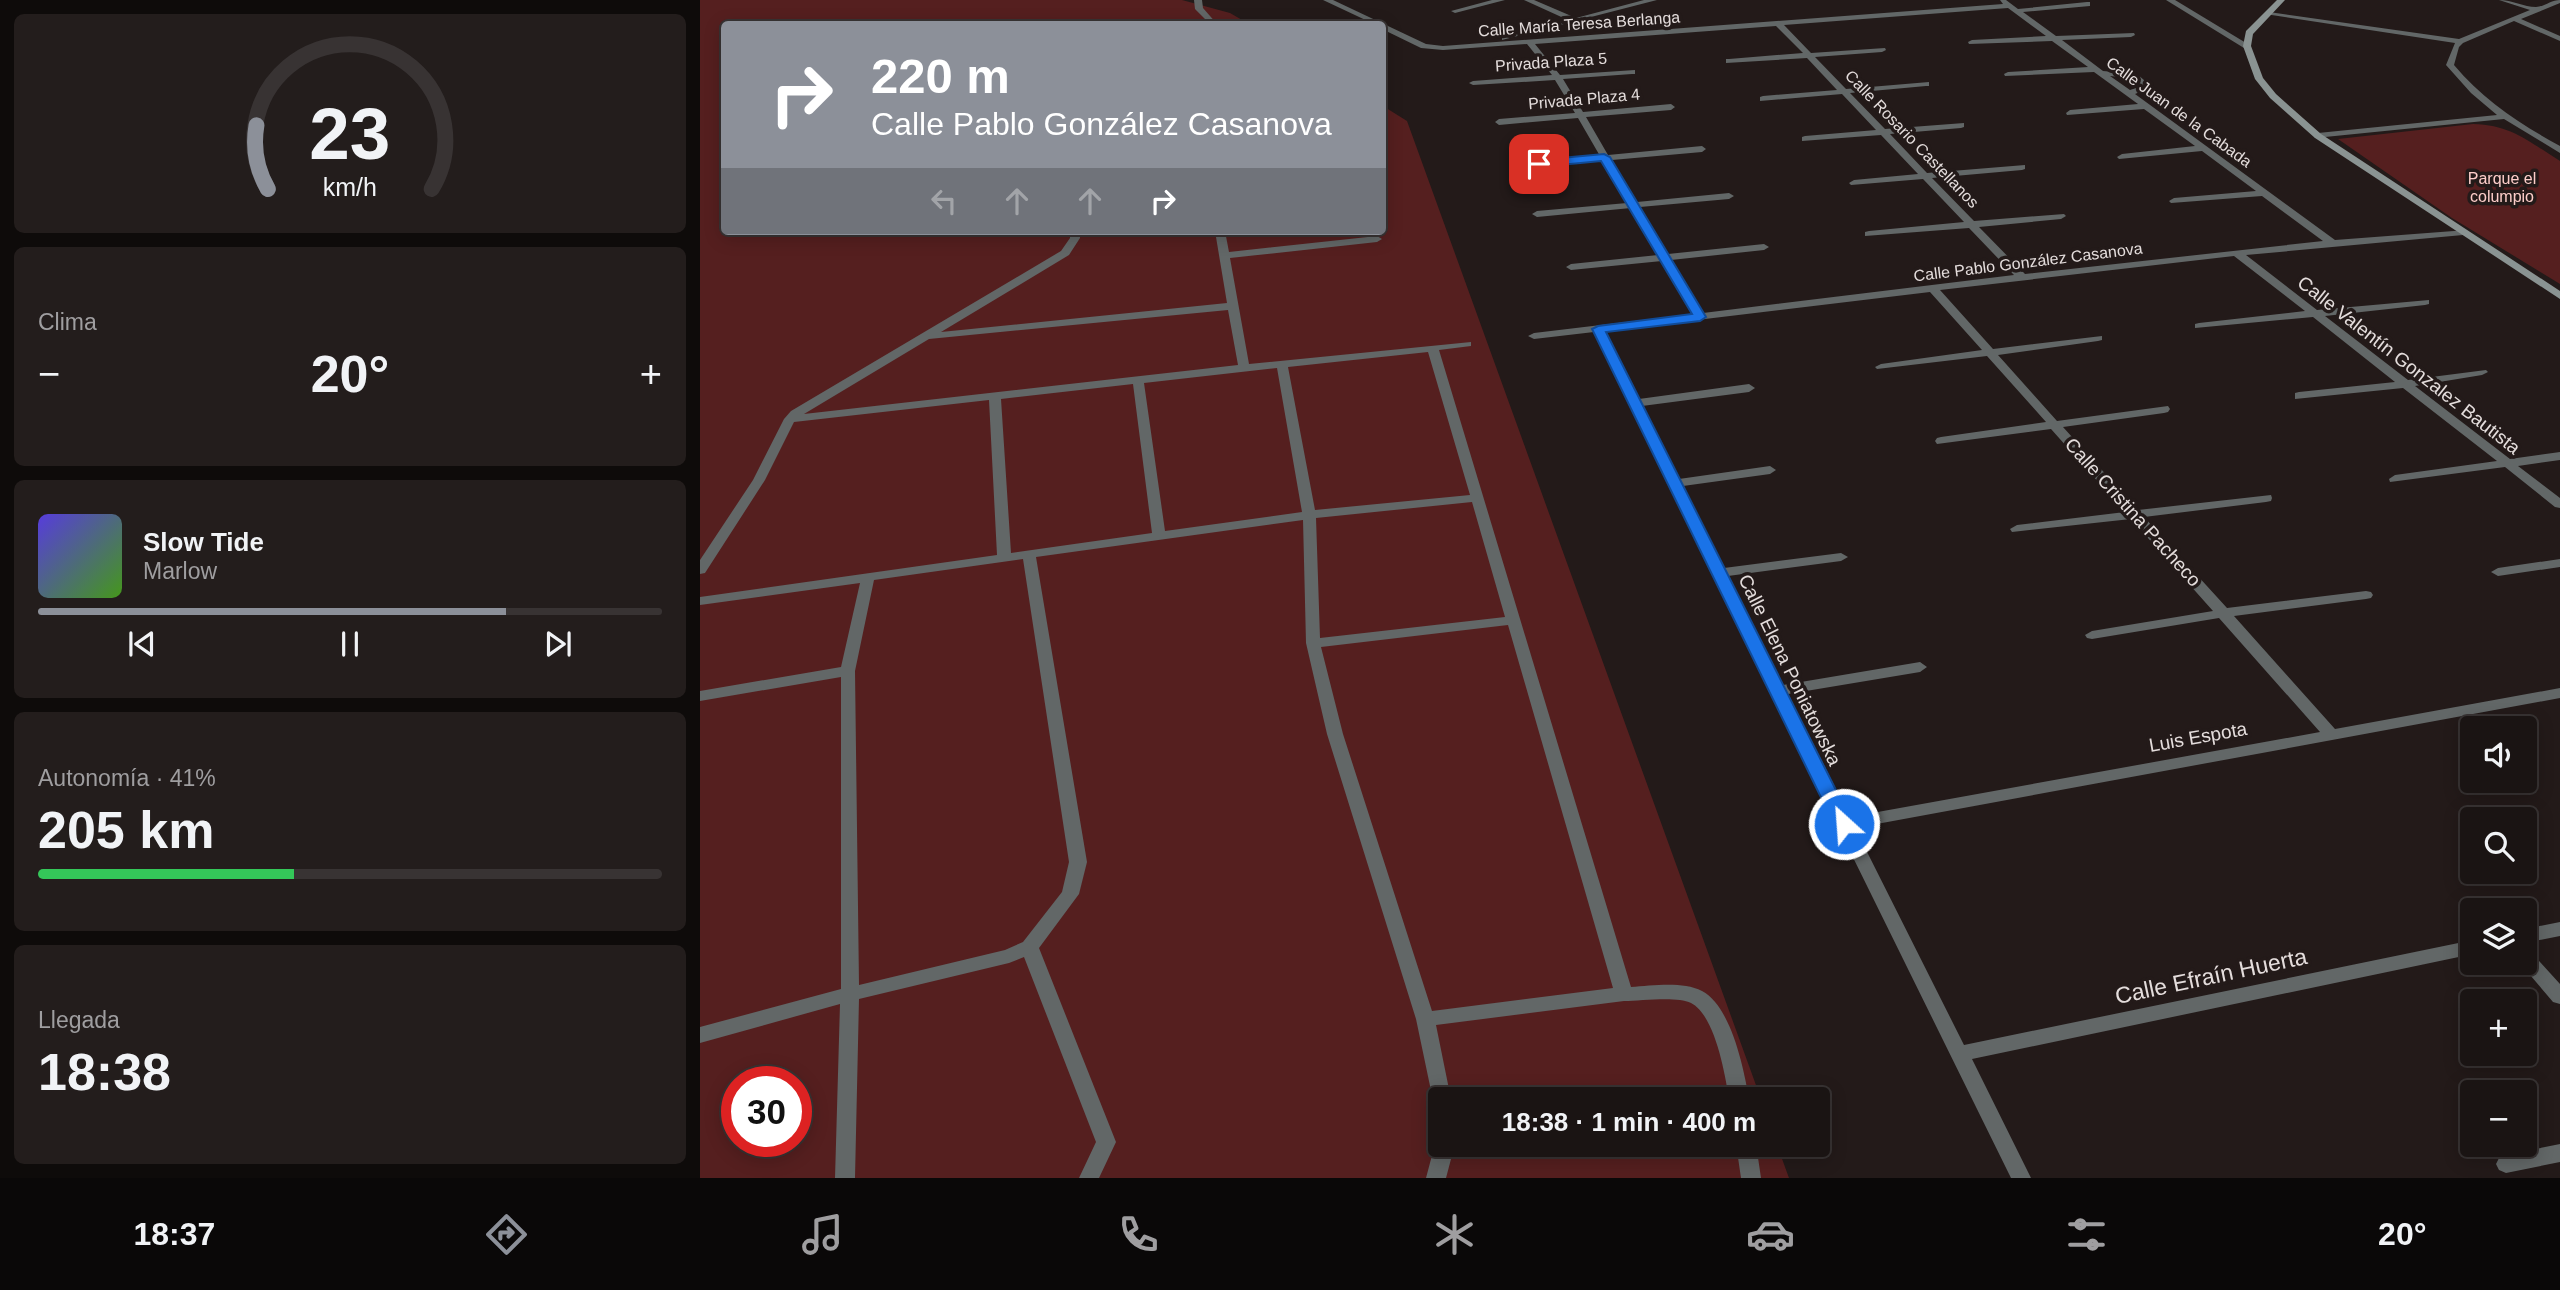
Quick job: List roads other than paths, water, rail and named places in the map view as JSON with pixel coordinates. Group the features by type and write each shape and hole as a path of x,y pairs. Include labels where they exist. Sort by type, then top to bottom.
{"main road":[{"path":"2281,0 2249,33 2247,46 2259,79 2273,96 2318,136 2560,296"}],"street":[{"path":"1198,0 1199,9 1211,21"},
{"path":"1327,0 1372,21"},
{"path":"1455,11 1501,0"},
{"path":"1528,0 1575,20"},
{"path":"1483,43 1653,0"},
{"path":"2170,0 2247,46"},
{"path":"2503,0 2536,9"},
{"path":"2560,0 2460,41 2455,47 2450,65 2466,87 2503,117 2560,150"},
{"name":"Calle María Teresa Berlanga","path":"1386,27 1424,46 1443,48 2009,5 2087,4"},
{"name":"Calle Juan de la Cabada","path":"2009,5 2331,242"},
{"path":"2269,14 2460,41"},
{"path":"2513,18 2560,39"},
{"name":"Calle Rosario Castellanos","path":"1779,24 1812,55 2022,277"},
{"path":"1972,42 2131,35"},
{"path":"1530,43 1559,79 1662,257 1700,317"},
{"path":"1729,61 1882,50"},
{"path":"2008,74 2101,71 2134,76 2148,87 2131,93"},
{"name":"Privada Plaza 5","path":"1473,83 1632,72"},
{"path":"1763,99 1926,84"},
{"path":"2070,113 2148,106"},
{"name":"Privada Plaza 4","path":"1499,122 1671,107"},
{"path":"2318,136 2503,117"},
{"path":"1805,139 1961,125"},
{"path":"2122,157 2206,148"},
{"path":"1517,166 1702,149"},
{"path":"1854,183 2022,167"},
{"path":"2174,201 2266,194"},
{"path":"1537,214 1729,196"},
{"path":"1869,234 2061,216"},
{"name":"Calle Pablo González Casanova","path":"1534,336 2331,242 2463,232"},
{"path":"700,570 759,481 790,419 1065,253 1075,235"},
{"path":"1221,235 1244,368"},
{"path":"1224,256 1377,239"},
{"path":"1571,267 1764,247"},
{"name":"Calle Valentín Gonzalez Bautista","path":"2237,253 2560,504"},
{"name":"Calle Cristina Pacheco","path":"1934,290 2331,734"},
{"path":"2199,326 2425,302"},
{"path":"926,337 1233,306"},
{"name":"Calle Elena Poniatowska","path":"1598,329 2021,1178"},
{"path":"1881,367 2098,338"},
{"path":"790,419 1467,344"},
{"path":"1433,348 1624,994"},
{"path":"1282,364 1309,515 1313,643 1335,734 1424,1019 1438,1087"},
{"path":"2299,396 2482,372"},
{"path":"1138,380 1159,536"},
{"path":"1634,403 1749,388"},
{"path":"995,396 1004,558"},
{"path":"1941,441 2164,409"},
{"path":"2395,479 2560,456"},
{"path":"1674,483 1770,470"},
{"path":"700,601 1309,515 1477,498"},
{"path":"2017,529 2266,498"},
{"path":"700,1035 850,994 1009,957 1028,947 1070,894 1079,862 1029,554"},
{"path":"1719,573 1840,557"},
{"path":"2498,572 2560,563"},
{"path":"845,1178 850,994 848,671 868,577"},
{"path":"2092,635 2224,613 2366,595"},
{"path":"1313,643 1513,620"},
{"path":"1777,691 1920,667"},
{"path":"700,696 848,671"},
{"name":"Luis Espota","path":"1844,824 2560,693"},
{"path":"2537,934 2560,929"},
{"path":"1028,947 1106,1142 1089,1178"},
{"name":"Calle Efraín Huerta","path":"1958,1054 2460,950"},
{"path":"2537,971 2560,997"},
{"path":"1424,1019 1624,994 1694,995 1711,1008 1737,1087"},
{"path":"2506,1164 2560,1153"},
{"path":"1436,1178 1442,1157"},
{"path":"1748,1157 1751,1178"}],"park label":[{"name":"Parque el columpio","path":"2502,187"}]}
